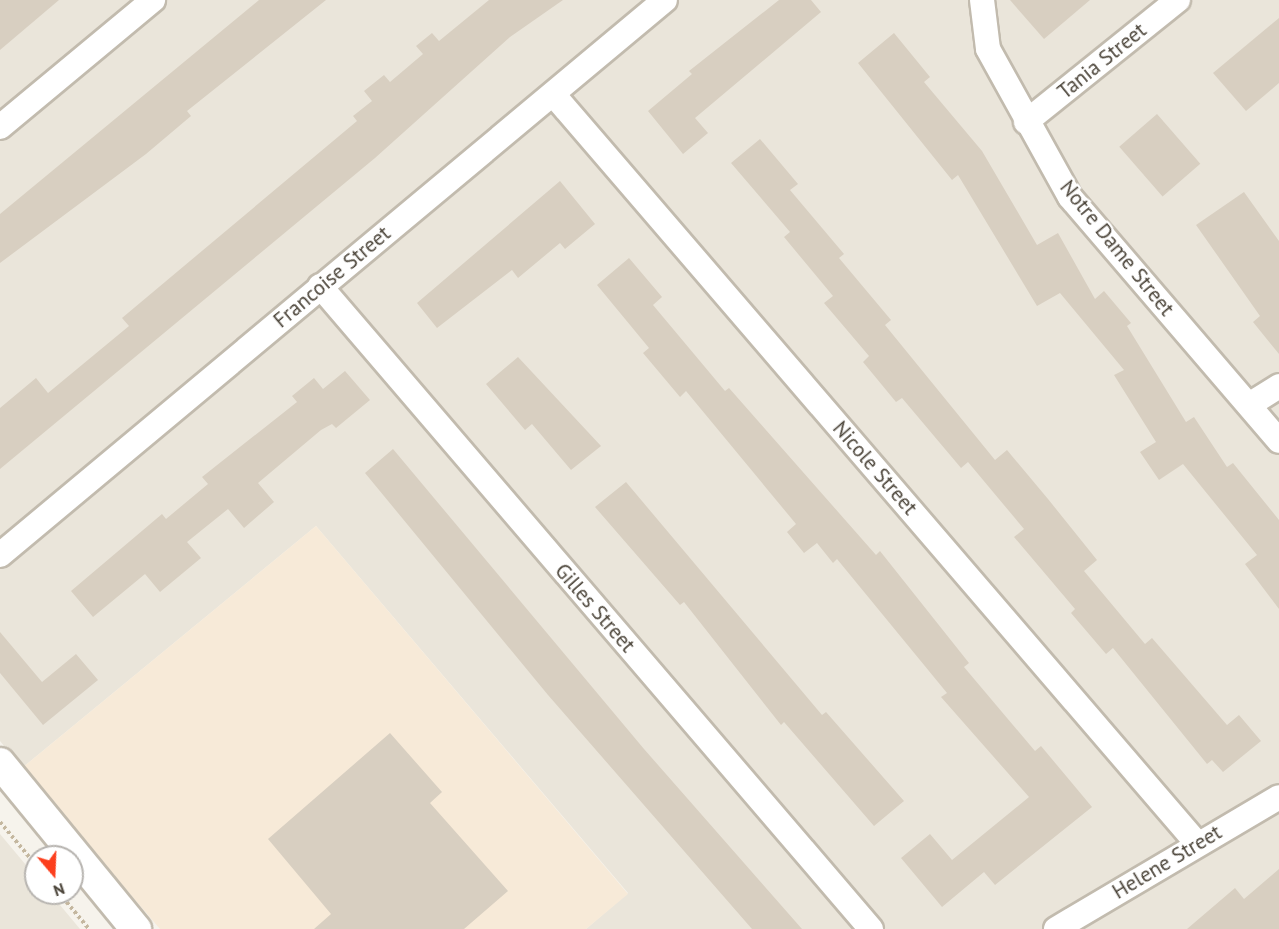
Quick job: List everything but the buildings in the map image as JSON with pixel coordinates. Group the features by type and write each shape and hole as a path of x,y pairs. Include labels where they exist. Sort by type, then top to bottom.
{"street":[{"path":"0,127 153,0"},
{"name":"Francoise Street","path":"0,555 664,0"},
{"name":"Notre Dame Street","path":"982,0 988,50 1026,122 1070,197 1279,441"},
{"name":"Tania Street","path":"1026,122 1178,0"},
{"name":"Nicole Street","path":"553,94 1196,842"},
{"name":"Gilles Street","path":"320,286 871,929"},
{"path":"1249,405 1279,386"},
{"path":"0,763 136,929"},
{"name":"Helene Street","path":"1056,929 1196,842 1279,797"}],"path":[{"path":"0,822 24,851"},
{"path":"69,905 89,929"}],"shaded area":[{"path":"0,0 1279,0 1279,929 586,929 628,893 316,526 22,768 0,741"},
{"path":"316,526 628,894 586,929 160,929 22,768"},
{"path":"0,834 24,863 24,905 60,905 80,929 0,929"}]}
